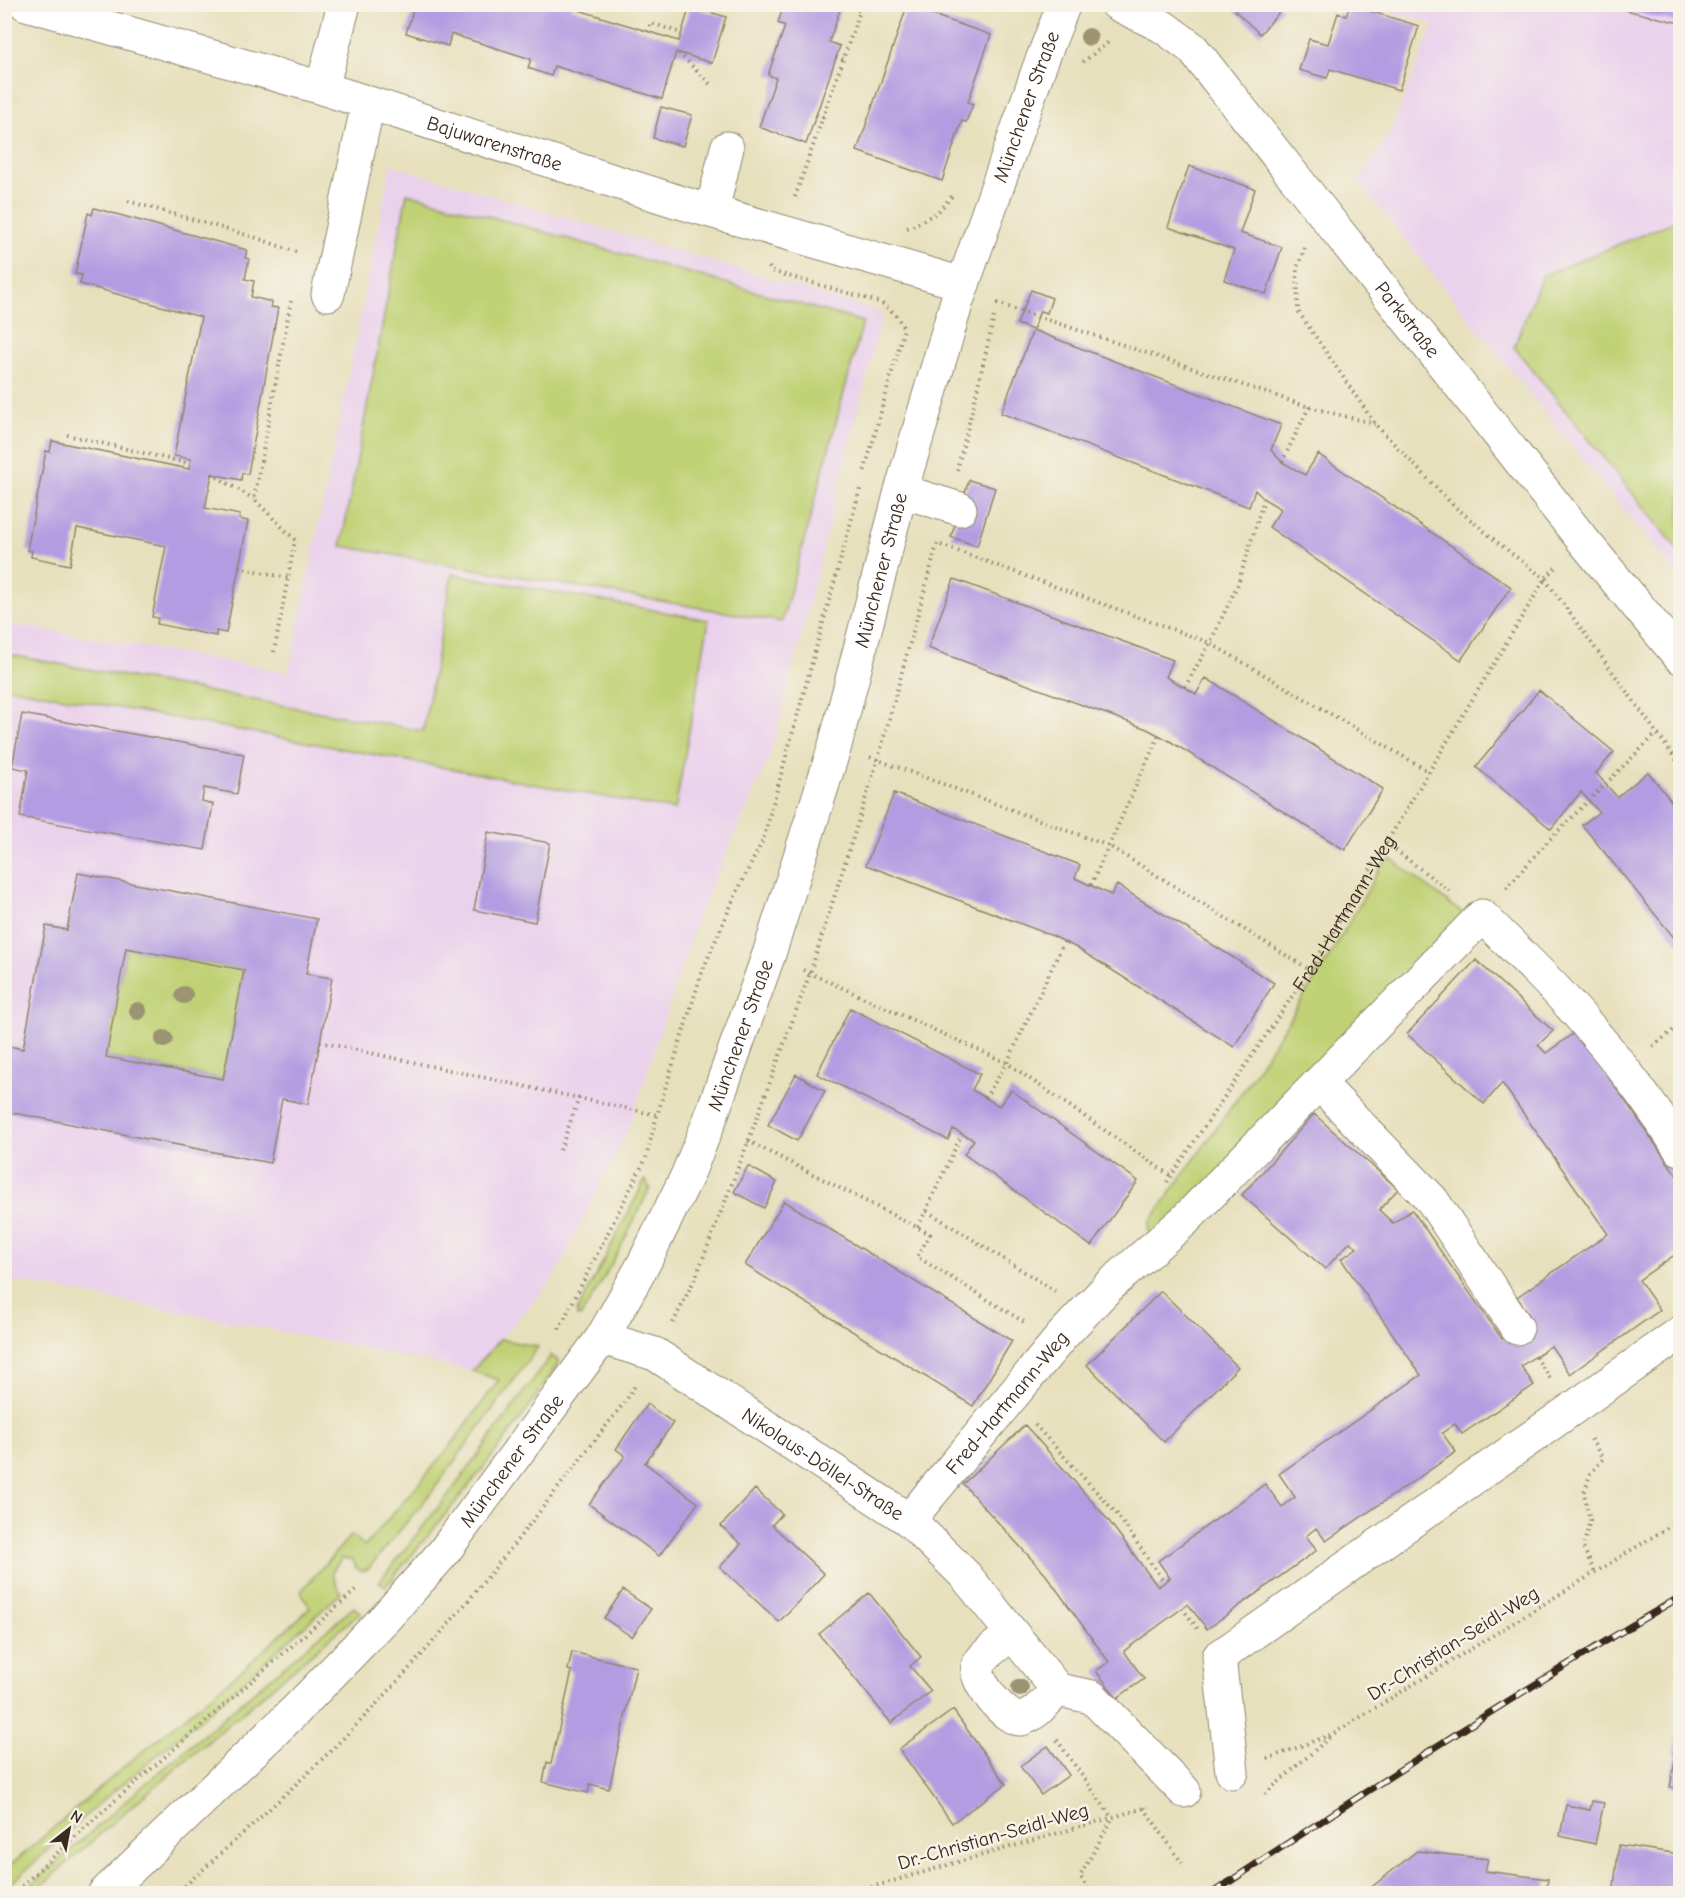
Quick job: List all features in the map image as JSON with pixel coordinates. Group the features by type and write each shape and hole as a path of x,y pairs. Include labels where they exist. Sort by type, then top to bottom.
{"street":[{"name":"Bajuwarenstraße","path":"26,4 322,88 570,168 963,284"},
{"path":"322,88 344,4"},
{"name":"Münchener Straße","path":"104,1893 271,1734 387,1616 443,1553 602,1338 648,1255 687,1176 709,1122 770,954 834,749 892,527 963,284 1039,68 1064,4"},
{"name":"Parkstraße","path":"1117,4 1162,27 1192,48 1582,540 1680,657"},
{"path":"328,294 368,103"},
{"path":"712,211 727,148"},
{"path":"902,491 960,509"},
{"path":"1482,916 1572,1009 1630,1078 1680,1149"},
{"name":"Fred-Hartmann-Weg","path":"909,1520 1056,1342 1086,1310 1108,1287 1184,1221 1482,916"},
{"path":"1319,1083 1432,1200 1517,1328"},
{"path":"1232,1772 1219,1657 1680,1333"},
{"name":"Nikolaus-Döllel-Straße","path":"602,1338 655,1354 909,1520 964,1575 1012,1634 1046,1700"},
{"path":"1012,1634 981,1661 977,1669 978,1678 1004,1712 1011,1718 1024,1718 1046,1700 1092,1697 1184,1791"}],"path":[{"path":"794,199 860,11 843,4"},
{"path":"648,32 651,24 681,33"},
{"path":"1076,70 1083,61 1112,38"},
{"path":"679,53 710,84"},
{"path":"837,57 843,59"},
{"path":"816,115 823,117"},
{"path":"128,201 257,238 300,253 336,258"},
{"path":"1318,207 1297,268 1298,311 1375,424 1452,504 1545,579 1680,765"},
{"path":"298,265 300,253"},
{"path":"771,270 879,302 889,307 898,317 904,329 863,477"},
{"path":"254,499 291,300"},
{"path":"997,303 1309,407 1375,424"},
{"path":"1282,462 1309,407"},
{"path":"67,435 190,464"},
{"path":"212,474 254,499 295,540 274,652"},
{"path":"555,1336 646,1158 657,1115 702,972 735,896 763,840 860,489"},
{"path":"1185,687 1210,643 1238,584 1264,499"},
{"path":"892,527 1210,643 1428,771"},
{"name":"Fred-Hartmann-Weg","path":"1165,1186 1310,970 1545,579 1582,540"},
{"path":"239,567 288,578"},
{"path":"1386,843 1482,916 1548,840 1656,734"},
{"path":"1091,885 1159,735"},
{"path":"834,749 879,759 1109,846 1310,970"},
{"path":"985,1098 1007,1063 1064,942"},
{"path":"770,954 1007,1063 1171,1176"},
{"path":"320,1042 657,1115"},
{"path":"560,1150 579,1098"},
{"path":"709,1122 930,1234 917,1257 1056,1342"},
{"path":"918,1227 962,1134"},
{"path":"927,1210 1086,1310"},
{"path":"1010,1398 1117,1514 1164,1582"},
{"path":"1595,1573 1584,1547 1590,1520 1584,1494 1590,1474 1603,1459"},
{"name":"Dr.-Christian-Seidl-Weg","path":"1232,1772 1333,1734 1680,1520"},
{"path":"13,1893 103,1811 359,1588"},
{"path":"1046,1700 1112,1818 1080,1875 1092,1893"},
{"path":"1265,1794 1333,1734"},
{"path":"1144,1808 1182,1863"},
{"name":"Dr.-Christian-Seidl-Weg","path":"848,1893 1112,1818"}],"shaded area":[{"path":"1364,5 1680,5 1680,579 1358,182 1392,129 1434,24"},
{"path":"391,165 883,313 770,756 699,913 628,1130 554,1278 472,1371 285,1332 5,1279 4,623 289,672"}],"green space":[{"path":"407,193 863,322 782,622 341,546"},
{"path":"1680,219 1680,552 1514,347 1542,276"},
{"path":"452,574 709,620 675,810 5,687 5,654 423,731"},
{"path":"1391,859 1462,913 1463,918 1157,1238 1148,1231 1150,1222 1247,1085 1328,959 1382,865"},
{"path":"126,948 244,970 223,1079 106,1057"},
{"path":"645,1180 650,1188 634,1221 591,1301 581,1316 577,1317 577,1312"},
{"path":"500,1339 538,1347 435,1488 368,1569 362,1571 356,1568 353,1560 341,1558 332,1572 341,1593 210,1711 103,1800 5,1889 5,1870 132,1760 241,1671 310,1608 301,1591 351,1535 365,1546 449,1448 499,1380 472,1371"},
{"path":"551,1355 559,1362 520,1420 386,1586 379,1582 453,1489"},
{"path":"354,1607 361,1612 33,1893 22,1893 143,1786"}],"building":[{"path":"415,4 573,4 572,8 679,41 690,6 726,17 712,63 676,52 662,99 554,66 551,76 528,68 531,59 451,34 448,46 406,33"},
{"path":"784,4 842,4 829,42 840,46 806,144 759,127 776,78 768,75 785,26 778,23"},
{"path":"1241,4 1278,4 1282,9 1260,34 1235,11"},
{"path":"1680,4 1680,23 1604,5"},
{"path":"1350,5 1419,26 1399,90 1330,69 1327,78 1299,70 1309,39 1328,44 1338,13 1346,16"},
{"path":"907,6 991,35 968,102 973,104 966,122 962,121 942,181 857,151"},
{"path":"661,107 692,115 683,146 653,138"},
{"path":"1189,166 1255,189 1240,233 1282,247 1266,294 1224,280 1234,250 1168,227"},
{"path":"94,208 247,250 245,258 249,259 245,279 254,281 251,297 272,302 271,307 278,308 248,474 242,473 241,480 212,474 205,508 240,515 239,519 248,521 226,633 216,631 216,636 157,624 158,618 152,617 166,546 77,528 70,565 31,557 32,551 27,550 46,451 50,452 52,441 189,469 191,459 174,456 201,317 80,284 82,275 75,274 88,213 92,215"},
{"path":"1031,290 1052,298 1047,313 1040,311 1033,330 1017,324"},
{"path":"1033,330 1281,425 1271,450 1282,462 1305,475 1318,454 1511,587 1461,660 1269,527 1281,509 1264,499 1255,490 1249,507 1001,413"},
{"path":"969,480 995,488 977,546 951,537"},
{"path":"954,579 1173,660 1166,677 1196,694 1206,678 1383,789 1345,850 1147,729 928,648"},
{"path":"1539,690 1614,752 1596,773 1617,797 1648,772 1680,812 1680,945 1582,825 1599,812 1581,792 1551,829 1476,767"},
{"path":"22,714 244,754 237,794 204,788 202,801 213,804 205,850 20,817 28,770 12,767"},
{"path":"894,793 1080,865 1075,878 1111,895 1117,885 1274,983 1234,1047 1077,948 1053,936 866,865"},
{"path":"488,832 550,843 535,922 474,910"},
{"path":"78,873 317,919 306,974 332,978 320,1042 308,1104 282,1099 270,1163 4,1111 4,1045 23,1049 46,926 67,930","holes":["126,948 244,970 223,1079 106,1057"]},
{"path":"1476,960 1553,1031 1538,1045 1546,1053 1577,1031 1680,1180 1680,1251 1639,1280 1660,1310 1570,1374 1551,1346 1521,1366 1534,1385 1462,1434 1455,1424 1442,1433 1456,1452 1326,1541 1316,1528 1306,1536 1317,1550 1207,1629 1188,1604 1124,1651 1144,1679 1117,1698 1096,1671 1109,1662 1046,1575 963,1484 1025,1425 1109,1521 1158,1587 1170,1578 1158,1561 1265,1484 1282,1507 1295,1497 1279,1474 1421,1375 1341,1259 1357,1248 1350,1242 1325,1269 1242,1195 1314,1114 1398,1189 1379,1210 1393,1223 1412,1210 1502,1339 1531,1318 1517,1297 1608,1234 1502,1083 1484,1104 1407,1034"},
{"path":"850,1008 980,1074 972,1090 999,1106 1011,1090 1138,1181 1091,1246 964,1154 974,1140 953,1129 948,1140 817,1074"},
{"path":"796,1074 825,1091 797,1141 768,1125"},
{"path":"748,1166 777,1182 764,1208 734,1192"},
{"path":"784,1201 1012,1341 973,1406 745,1265"},
{"path":"1161,1291 1238,1367 1164,1442 1087,1365"},
{"path":"647,1404 673,1423 645,1463 698,1503 659,1556 589,1504 625,1456 616,1449"},
{"path":"755,1489 782,1514 772,1525 824,1574 779,1622 720,1567 741,1544 721,1526"},
{"path":"623,1590 651,1609 632,1637 604,1618"},
{"path":"869,1593 921,1657 910,1666 931,1691 891,1723 819,1634"},
{"path":"572,1652 636,1667 609,1789 590,1784 588,1793 543,1782 547,1762 551,1764 572,1671 568,1670"},
{"path":"953,1710 1006,1784 952,1823 899,1749"},
{"path":"1680,1728 1680,1789 1670,1787"},
{"path":"1048,1746 1069,1775 1041,1795 1020,1766"},
{"path":"1592,1801 1604,1803 1595,1844 1560,1836 1566,1805 1590,1810"},
{"path":"1619,1845 1680,1854 1680,1894 1613,1894"},
{"path":"1417,1851 1488,1859 1485,1871 1548,1879 1546,1894 1363,1894"}],"railway":[{"path":"1211,1894 1444,1742 1561,1668 1680,1597"}]}
